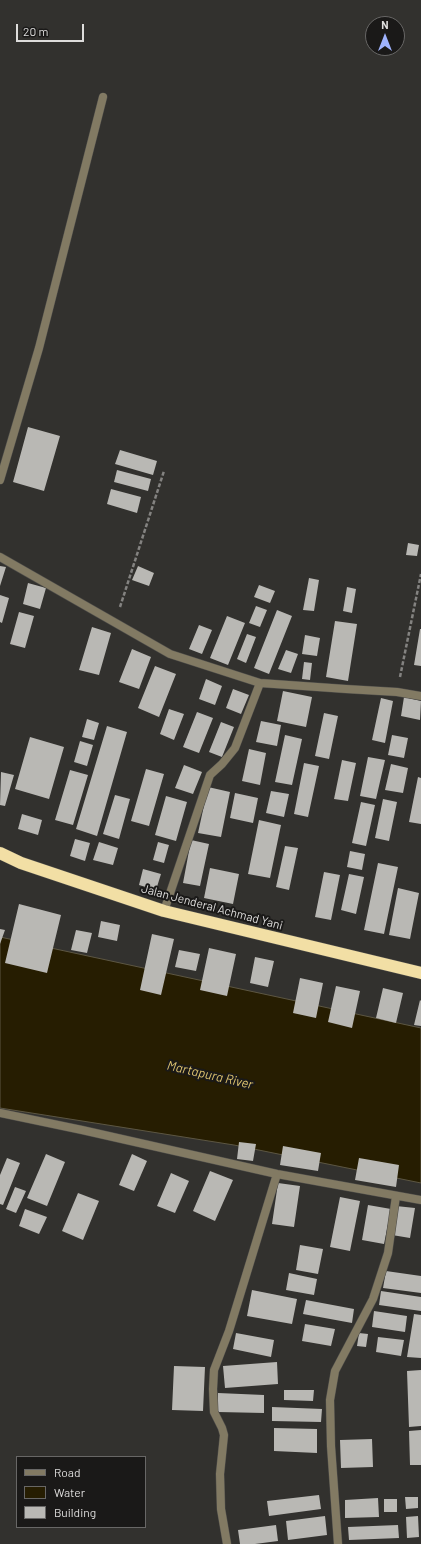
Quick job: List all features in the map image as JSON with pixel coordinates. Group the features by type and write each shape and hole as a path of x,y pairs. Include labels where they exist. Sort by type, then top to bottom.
{"highway":[{"name":"Jalan Jenderal Achmad Yani","path":"0,853 21,863 164,911 421,973"}],"street":[{"path":"0,480 39,348 103,97"},
{"path":"0,557 170,654 260,683 397,692 421,696"},
{"path":"164,911 210,775 222,764 235,748 260,683"},
{"path":"0,1113 276,1174 421,1200"},
{"path":"228,1544 221,1509 220,1474 224,1435 214,1412 214,1370 229,1331 276,1174"},
{"path":"338,1544 331,1446 330,1400 335,1371 373,1299 388,1253 396,1196"}],"path":[{"path":"115,623 164,471"},
{"path":"397,692 421,574"}],"water":[{"name":"Martapura River","path":"0,937 421,1028 421,1183 234,1145 0,1108"}],"building":[{"path":"28,427 60,436 44,491 13,482"},
{"path":"120,450 157,461 153,475 115,464"},
{"path":"117,470 151,479 148,491 114,482"},
{"path":"111,489 141,497 137,513 107,504"},
{"path":"408,543 419,545 417,556 406,555"},
{"path":"0,566 6,567 0,586"},
{"path":"138,566 154,573 149,586 132,580"},
{"path":"309,578 319,580 314,611 303,610"},
{"path":"28,583 46,588 40,609 23,604"},
{"path":"259,585 275,591 270,603 254,597"},
{"path":"347,587 356,589 352,613 343,611"},
{"path":"0,595 9,598 2,623 0,622"},
{"path":"256,606 267,610 260,627 249,623"},
{"path":"277,610 292,616 269,674 254,668"},
{"path":"19,612 34,616 25,648 10,644"},
{"path":"227,616 245,623 228,665 210,658"},
{"path":"335,621 357,624 348,681 326,677"},
{"path":"199,625 212,630 202,654 189,649"},
{"path":"92,627 111,633 99,675 79,670"},
{"path":"421,629 421,666 414,665"},
{"path":"247,634 256,637 246,663 237,659"},
{"path":"305,635 320,638 317,656 302,654"},
{"path":"132,649 151,657 139,689 119,682"},
{"path":"286,650 298,654 291,673 278,669"},
{"path":"304,662 312,663 310,680 302,679"},
{"path":"155,666 176,674 159,717 138,708"},
{"path":"206,679 222,686 215,705 199,699"},
{"path":"233,689 249,695 241,714 226,708"},
{"path":"283,691 312,697 306,727 277,721"},
{"path":"404,697 421,701 420,720 401,716"},
{"path":"381,698 393,701 385,743 372,740"},
{"path":"169,709 184,714 174,740 160,734"},
{"path":"197,712 213,718 199,753 183,747"},
{"path":"324,713 338,716 329,759 315,756"},
{"path":"87,719 99,723 94,740 82,737"},
{"path":"261,721 281,725 277,746 256,742"},
{"path":"221,722 234,727 222,757 209,752"},
{"path":"107,726 127,732 97,836 76,829"},
{"path":"285,735 302,739 292,785 275,782"},
{"path":"392,735 408,738 404,758 388,755"},
{"path":"30,737 64,747 49,799 15,789"},
{"path":"80,741 93,745 87,766 74,762"},
{"path":"249,749 266,753 260,785 242,781"},
{"path":"368,757 385,760 376,799 360,796"},
{"path":"342,760 356,763 348,801 334,799"},
{"path":"304,763 319,766 308,817 294,814"},
{"path":"391,764 408,768 403,793 385,790"},
{"path":"184,765 202,772 193,794 175,788"},
{"path":"146,769 164,774 149,826 131,821"},
{"path":"70,770 88,775 73,825 55,820"},
{"path":"1,772 14,775 5,806 0,805"},
{"path":"418,777 421,778 421,824 409,822"},
{"path":"208,787 230,792 221,837 198,833"},
{"path":"271,791 289,794 284,817 266,813"},
{"path":"235,793 258,798 253,823 230,818"},
{"path":"115,795 130,799 119,839 103,834"},
{"path":"166,796 187,802 176,841 155,835"},
{"path":"383,799 397,802 389,841 375,838"},
{"path":"361,802 375,805 366,846 352,843"},
{"path":"22,814 42,820 38,835 18,829"},
{"path":"259,820 281,825 270,878 248,874"},
{"path":"75,839 90,843 85,861 70,856"},
{"path":"191,840 209,844 200,886 183,883"},
{"path":"99,842 118,848 113,865 93,860"},
{"path":"158,842 169,845 164,863 153,860"},
{"path":"285,846 298,848 289,890 276,887"},
{"path":"350,851 365,854 362,870 347,867"},
{"path":"378,863 398,867 384,934 364,930"},
{"path":"210,868 239,874 233,904 204,898"},
{"path":"143,869 161,874 156,890 139,885"},
{"path":"324,872 340,875 331,920 315,917"},
{"path":"349,874 364,877 356,914 341,910"},
{"path":"398,888 419,893 410,939 389,935"},
{"path":"19,904 61,915 47,973 5,963"},
{"path":"101,921 120,925 117,941 98,937"},
{"path":"0,929 5,930 0,944"},
{"path":"76,930 92,933 87,953 71,950"},
{"path":"152,934 174,939 161,995 140,990"},
{"path":"209,948 236,954 227,996 200,990"},
{"path":"179,950 200,954 196,971 175,967"},
{"path":"255,957 274,961 268,987 250,983"},
{"path":"300,978 323,983 316,1018 293,1013"},
{"path":"336,986 360,991 352,1028 328,1022"},
{"path":"383,988 403,993 396,1023 376,1018"},
{"path":"420,1000 421,1001 421,1026 414,1025"},
{"path":"239,1142 256,1144 253,1161 237,1159"},
{"path":"283,1146 321,1153 318,1171 280,1165"},
{"path":"46,1154 65,1162 47,1206 27,1198"},
{"path":"132,1154 147,1161 134,1191 119,1185"},
{"path":"7,1158 20,1163 3,1205 0,1204 0,1175"},
{"path":"359,1158 399,1165 396,1187 355,1180"},
{"path":"210,1171 233,1180 215,1221 193,1211"},
{"path":"171,1173 189,1181 175,1213 157,1206"},
{"path":"278,1183 300,1186 294,1227 272,1224"},
{"path":"15,1187 26,1191 16,1213 6,1209"},
{"path":"78,1193 99,1201 83,1240 62,1231"},
{"path":"340,1197 360,1201 350,1251 330,1247"},
{"path":"368,1205 391,1209 384,1244 362,1240"},
{"path":"396,1206 415,1208 410,1238 392,1235"},
{"path":"25,1209 47,1217 39,1234 19,1226"},
{"path":"300,1245 323,1249 318,1274 296,1270"},
{"path":"386,1271 421,1276 421,1293 383,1288"},
{"path":"289,1273 317,1279 314,1295 286,1290"},
{"path":"252,1290 297,1299 292,1324 247,1316"},
{"path":"381,1291 421,1297 421,1311 379,1305"},
{"path":"306,1300 354,1309 352,1323 303,1314"},
{"path":"374,1311 407,1316 405,1332 372,1327"},
{"path":"414,1314 421,1315 421,1358 407,1357"},
{"path":"305,1324 335,1329 331,1346 302,1341"},
{"path":"236,1333 274,1340 271,1357 233,1349"},
{"path":"359,1333 368,1334 366,1347 357,1346"},
{"path":"378,1337 404,1340 401,1356 376,1352"},
{"path":"277,1362 278,1384 225,1388 223,1366"},
{"path":"174,1366 205,1367 203,1411 172,1410"},
{"path":"421,1370 421,1426 409,1427 407,1371"},
{"path":"284,1390 314,1390 313,1401 284,1400"},
{"path":"218,1393 264,1395 264,1413 218,1412"},
{"path":"272,1407 322,1409 321,1422 272,1421"},
{"path":"274,1428 317,1429 317,1453 274,1451"},
{"path":"421,1430 421,1465 410,1465 409,1431"},
{"path":"372,1439 373,1467 341,1468 340,1440"},
{"path":"319,1495 321,1509 269,1516 267,1501"},
{"path":"405,1497 418,1497 418,1508 406,1509"},
{"path":"378,1498 379,1517 345,1518 345,1500"},
{"path":"384,1499 397,1499 397,1512 384,1512"},
{"path":"325,1516 327,1535 288,1540 286,1521"},
{"path":"418,1516 419,1537 407,1538 406,1517"},
{"path":"276,1525 278,1541 240,1544 238,1530"},
{"path":"398,1525 399,1538 349,1540 348,1527"}]}
